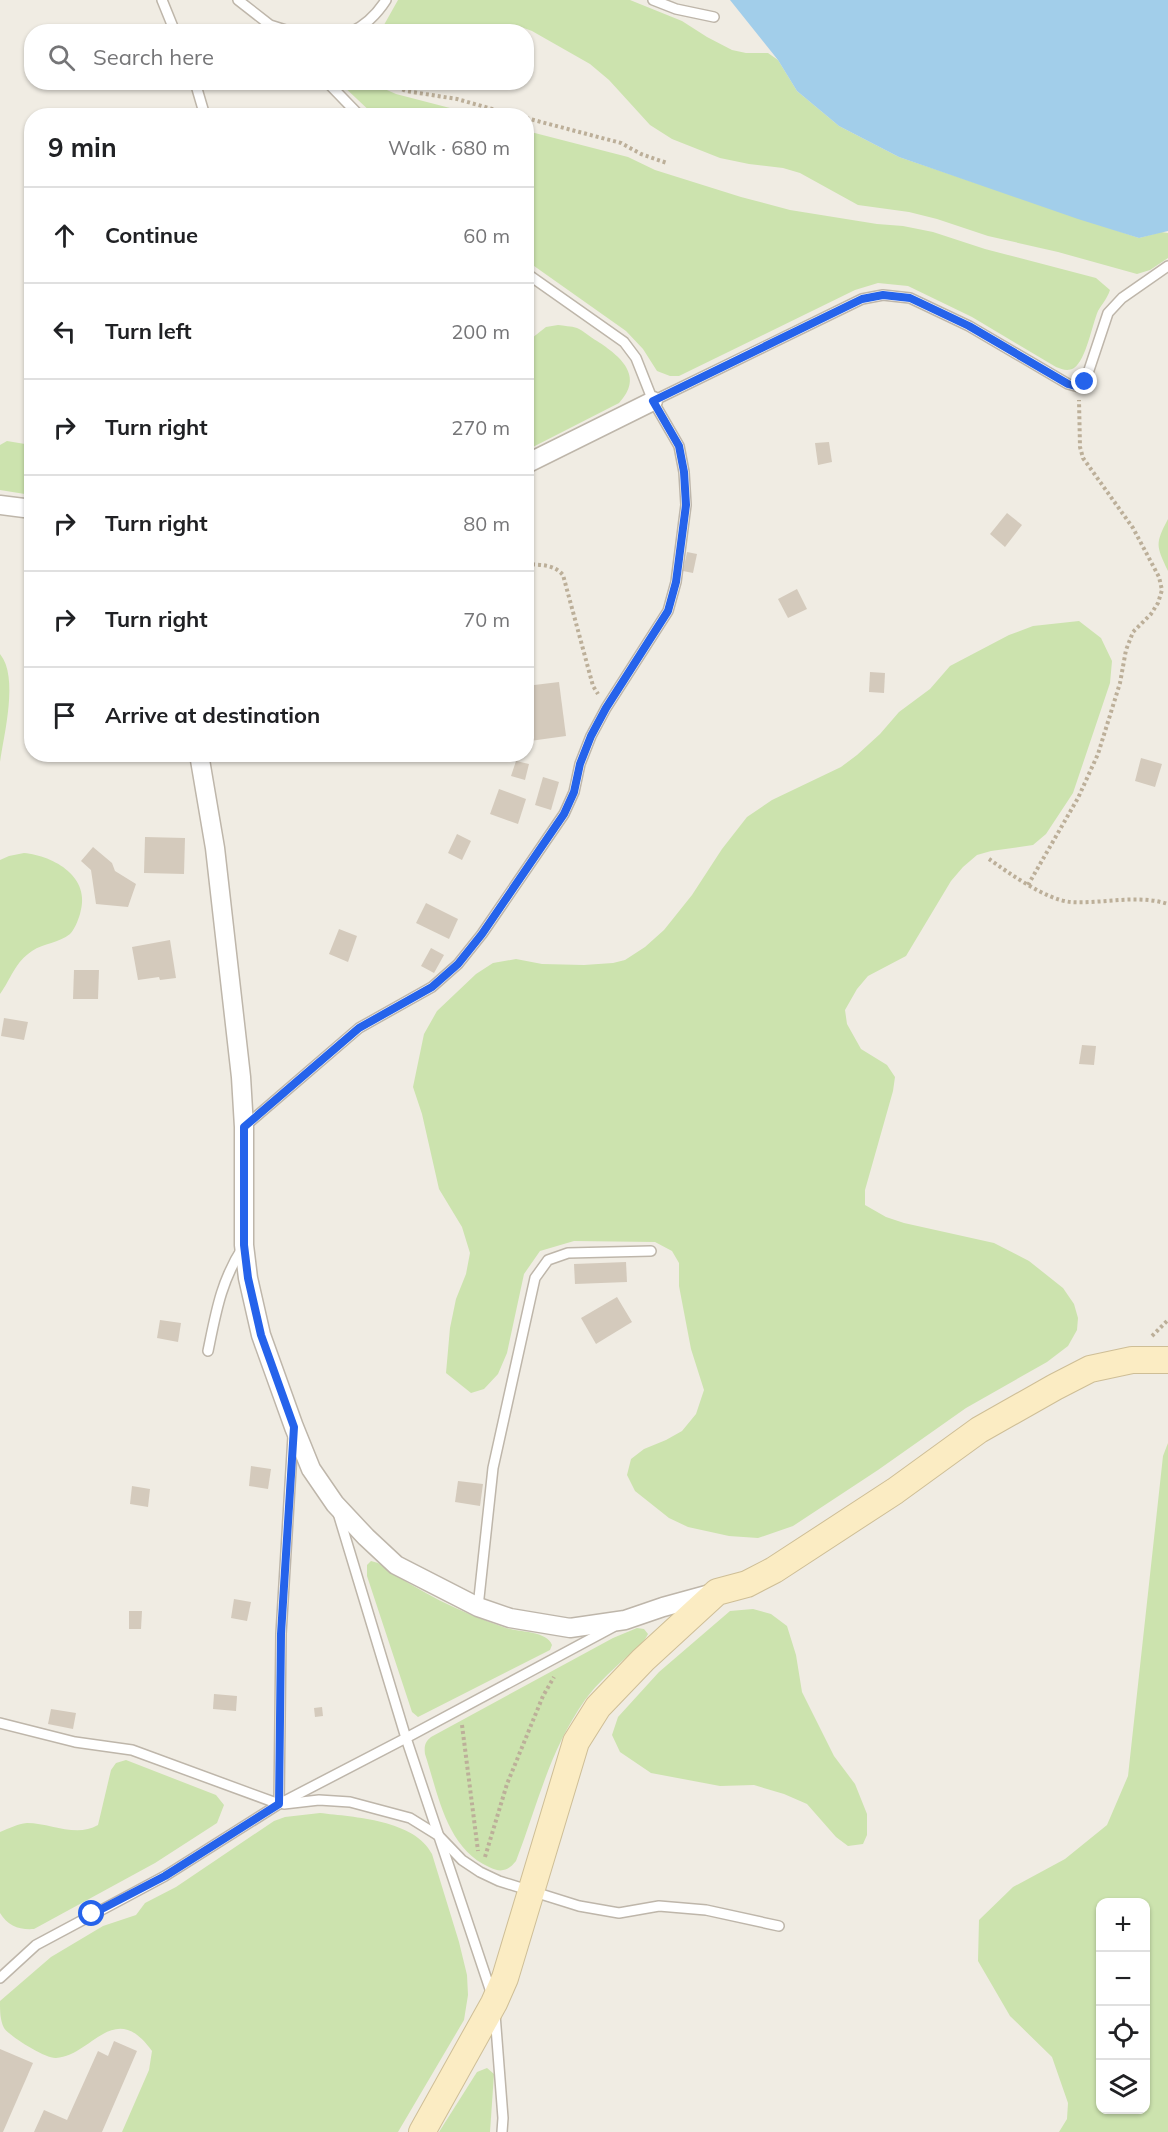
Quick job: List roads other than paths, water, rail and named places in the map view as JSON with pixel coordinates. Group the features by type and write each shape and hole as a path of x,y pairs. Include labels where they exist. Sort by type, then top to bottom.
{"main road":[{"path":"422,2132 494,2003 505,1978 576,1742 598,1707 643,1660 717,1592 747,1584 774,1570 895,1491 979,1430 1090,1369 1132,1360 1168,1360"}],"street":[{"path":"534,460 653,401"},
{"path":"0,505 24,508"},
{"path":"200,762 215,848 241,1077 244,1127 244,1245 248,1278 261,1335 311,1469 335,1504 366,1538 396,1565 478,1607 510,1618 570,1628 625,1620 717,1592"}],"lane":[{"path":"162,0 172,24"},
{"path":"238,0 268,24"},
{"path":"365,24 379,11 386,0"},
{"path":"653,0 675,9 714,17"},
{"path":"197,90 203,108"},
{"path":"335,90 352,108"},
{"path":"653,401 862,299 883,295 910,298 969,326 1068,384 1079,387 1085,382 1108,313 1122,298 1168,266"},
{"path":"244,1127 359,1028 432,987 458,964 482,934 564,814 574,792 587,745 606,708 668,611 676,582 686,505 684,472 679,446 653,401 636,358 624,342 534,279"},
{"path":"208,1351 224,1282 230,1267 244,1245"},
{"path":"478,1607 493,1468 535,1278 548,1260 568,1253 651,1251"},
{"path":"279,1804 281,1634 294,1427"},
{"path":"335,1504 406,1738 494,2003 503,2118 502,2132"},
{"path":"0,1978 36,1945 165,1876 279,1804 625,1620"},
{"path":"0,1723 75,1742 132,1750 279,1804 319,1800 350,1802 410,1818 439,1836 462,1860 480,1872 499,1881 579,1906 619,1913 659,1906 706,1910 779,1926"}],"water":[{"path":"730,0 1168,0 1168,231 1139,238 1078,219 899,157 839,126 797,91 778,60"}]}
